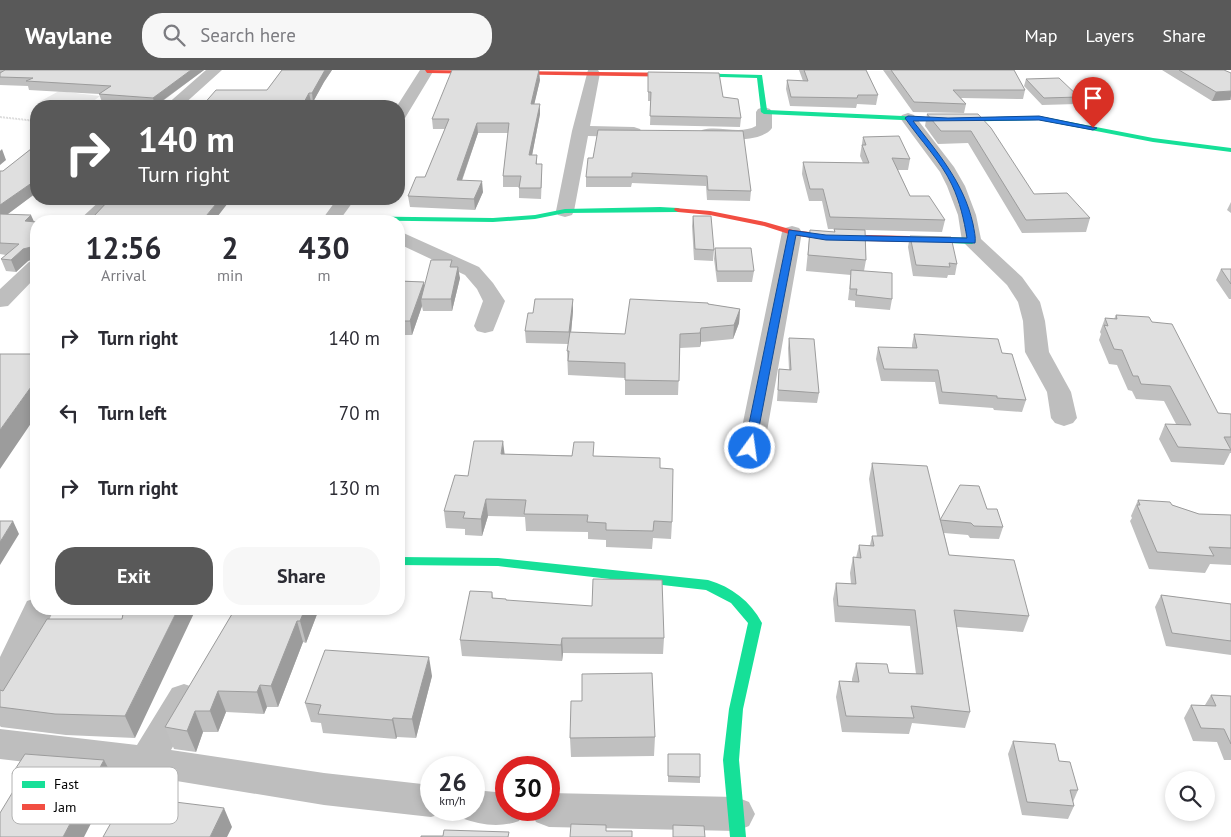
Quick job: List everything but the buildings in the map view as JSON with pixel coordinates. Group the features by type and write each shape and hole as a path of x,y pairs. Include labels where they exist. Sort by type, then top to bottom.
{"street":[{"path":"180,100 216,70"},
{"path":"405,106 427,71 760,73 764,112 764,128 761,131 753,134 695,133"},
{"path":"565,211 580,131 594,73"},
{"path":"764,112 948,120 1039,118 1153,140 1231,150"},
{"path":"908,118 948,171 956,186 967,215 972,241 1015,281 1029,302 1034,321 1037,352 1059,392 1064,418"},
{"path":"580,131 647,132"},
{"path":"94,215 106,205"},
{"path":"405,220 493,220 565,211 660,209 710,213 765,224 792,232 826,237 972,241"},
{"path":"746,458 753,437 792,232"},
{"path":"405,240 472,271 486,286 494,301 485,326"},
{"path":"0,275 30,273"},
{"path":"0,301 30,276"},
{"path":"405,561 498,562 708,585 725,591 742,603 755,623 736,709 731,760 737,825 560,811"},
{"path":"0,686 17,656 35,615"},
{"path":"146,761 196,676"},
{"path":"0,744 146,761 324,789 420,800"}],"path":[{"path":"0,117 30,120"}],"shaded area":[{"path":"59,91 100,96 95,100 43,100"}],"traffic: fast":[{"path":"687,75 760,76 764,112 948,120 1039,118 1153,140 1231,150"},
{"path":"405,219 493,220 535,217 565,211 678,210"},
{"path":"909,239 972,241"},
{"path":"405,561 498,562 708,585 741,604 755,623 736,709 731,760 738,837"}],"traffic: jam":[{"path":"427,71 687,75"},
{"path":"678,210 710,213 765,224 792,232 826,237 909,239"}],"route":[{"path":"750,448 792,232 826,237 972,241 967,215 956,186 948,171 908,118 948,120 1021,117 1058,120 1093,128"}]}
